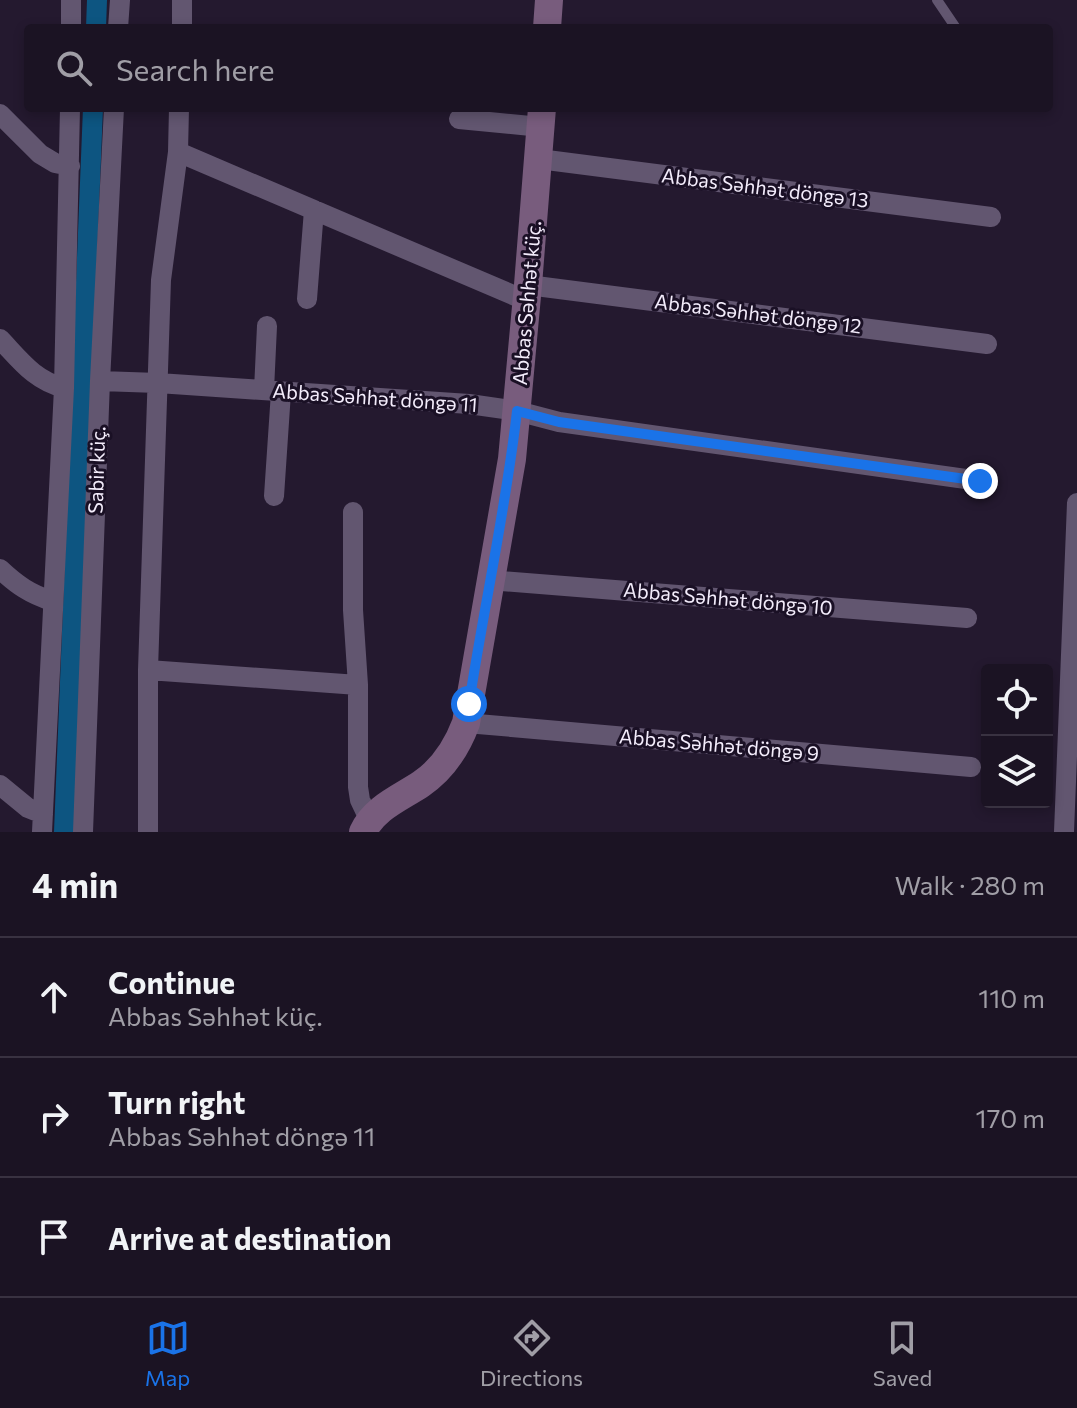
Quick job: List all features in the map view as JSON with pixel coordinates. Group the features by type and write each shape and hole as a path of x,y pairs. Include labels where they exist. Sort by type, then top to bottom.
{"street":[{"path":"71,0 71,24"},
{"path":"118,24 120,0"},
{"path":"182,0 182,24"},
{"path":"547,24 549,0"},
{"name":"Sabir küç.","path":"43,823 64,388 70,112"},
{"name":"Sabir küç.","path":"83,832 114,112"},
{"path":"148,832 148,670 161,280 178,152 179,112"},
{"path":"0,114 40,154 55,163 70,166"},
{"path":"459,119 542,118"},
{"name":"Abbas Səhhət küç.","path":"366,826 445,761 466,723 512,459 542,118"},
{"name":"Abbas Səhhət döngə 12","path":"178,152 314,210 528,293 987,344"},
{"name":"Abbas Səhhət döngə 13","path":"539,159 991,217"},
{"path":"307,299 314,210"},
{"path":"267,326 273,391 274,496"},
{"path":"0,339 47,384 64,388"},
{"name":"Abbas Səhhət döngə 11","path":"100,381 469,404 517,411 559,422 980,481"},
{"path":"1064,832 1077,503"},
{"path":"353,512 358,787 366,826"},
{"path":"0,569 33,595 52,601"},
{"name":"Abbas Səhhət döngə 10","path":"489,580 967,618"},
{"path":"148,670 358,685"},
{"name":"Abbas Səhhət döngə 9","path":"466,723 971,767"},
{"path":"0,785 43,823"}],"lane":[{"path":"937,0 953,24"}],"waterway":[{"path":"96,24 97,0"},
{"path":"64,832 93,112"}],"route":[{"path":"469,704 512,459 517,411 559,422 980,481"}]}
